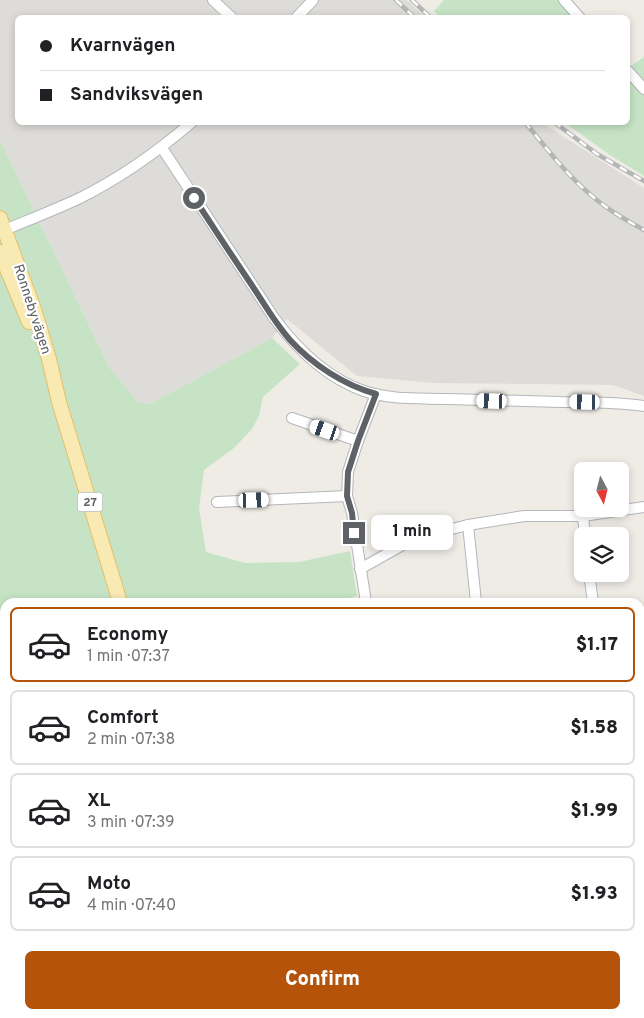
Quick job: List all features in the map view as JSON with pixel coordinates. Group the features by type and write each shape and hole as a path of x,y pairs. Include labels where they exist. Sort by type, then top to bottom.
{"main road":[{"name":"Ronnebyvägen","path":"2,226 34,310 50,359 60,402 119,598"},
{"name":"Ronnebyvägen","path":"0,252 18,292 60,402"}],"street":[{"path":"213,0 229,15"},
{"path":"299,15 313,0"},
{"path":"564,0 577,15"},
{"path":"630,72 644,89"},
{"path":"2,226 78,199 103,186 162,148 189,125"},
{"path":"162,148 289,339 317,364 342,380 376,394 409,398 612,402 644,406"},
{"path":"365,598 352,513 347,496 348,472 376,394"},
{"path":"292,418 358,441"},
{"path":"218,502 347,496"},
{"path":"629,509 644,507"},
{"path":"360,569 415,538 468,525 524,516 574,516"},
{"path":"468,525 476,598"},
{"path":"591,582 593,598"}],"shaded area":[{"path":"0,0 407,0 423,15 15,15 15,125 545,125 644,188 644,396 613,385 434,383 357,376 287,319 272,338 150,404 138,402 109,367 0,140"}],"green space":[{"path":"444,0 564,0 578,15 437,15 434,11"},
{"path":"644,57 644,176 568,125 630,125 630,67"},
{"path":"0,140 109,367 138,402 150,404 272,338 300,364 263,397 259,416 252,429 234,448 204,470 199,508 206,552 245,563 299,562 350,551 357,596 349,598 0,598"}],"railway":[{"path":"396,0 412,15"},
{"path":"412,0 428,15"},
{"path":"527,125 557,161 583,188 624,219 644,230"},
{"path":"558,125 597,154 644,181"}],"route":[{"path":"194,198 289,339 317,364 348,384 376,394 348,472 347,496 352,513 354,533"}]}
